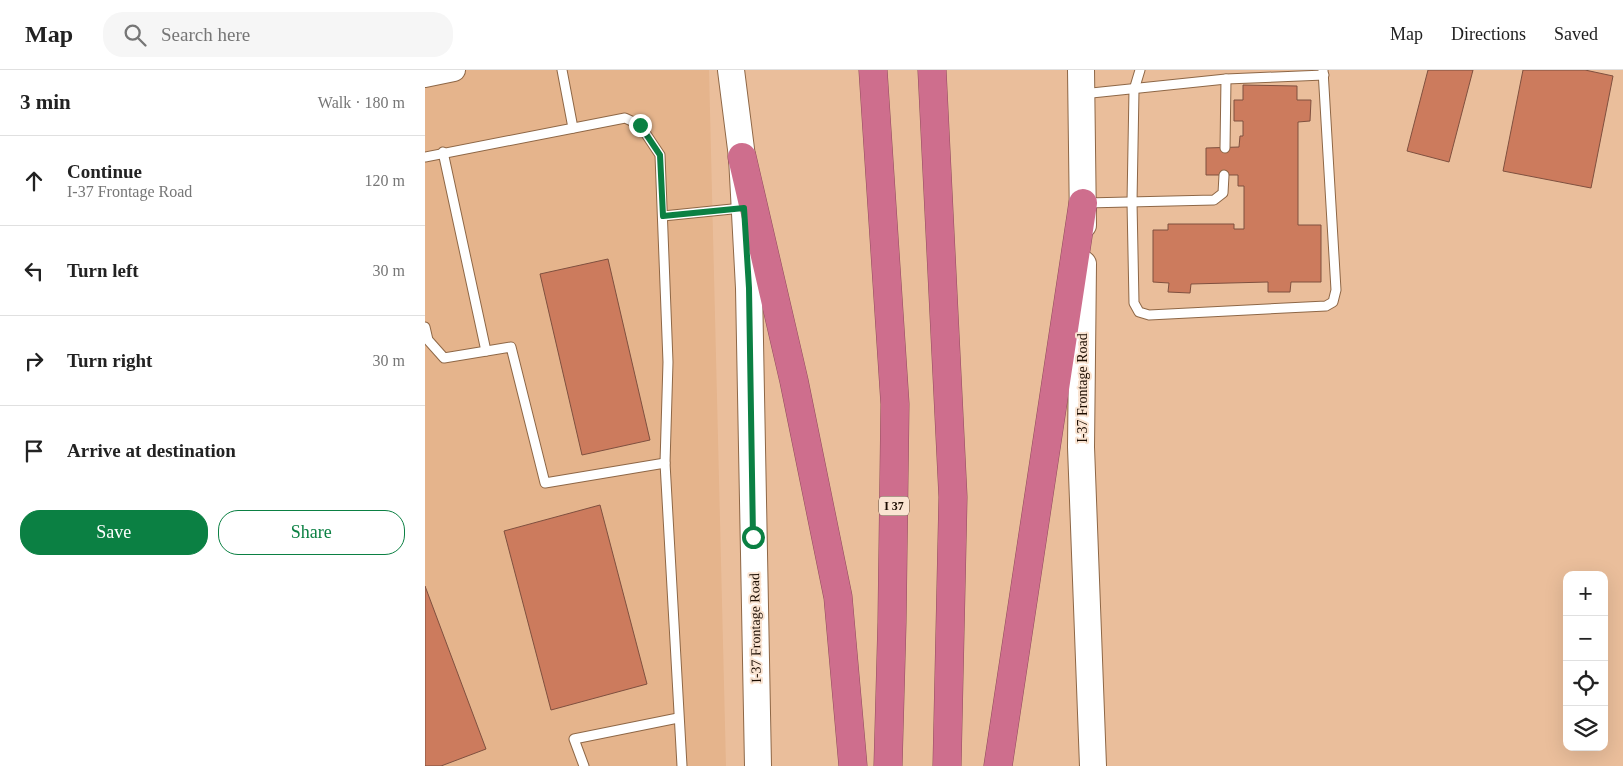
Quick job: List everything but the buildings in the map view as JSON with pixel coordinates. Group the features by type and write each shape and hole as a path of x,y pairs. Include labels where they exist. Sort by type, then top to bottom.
{"highway":[{"name":"I 37","path":"873,70 895,404 888,766"},
{"path":"932,70 953,497 947,766"},
{"path":"742,157 794,381 838,597 853,766"},
{"path":"998,766 1083,203"}],"main road":[{"name":"I-37 Frontage Road","path":"731,70 742,157 749,288 758,766"},
{"name":"I-37 Frontage Road","path":"1081,82 1083,203 1081,448 1093,766"}],"street":[{"path":"425,76 449,71"}],"lane":[{"path":"562,70 573,128"},
{"path":"1081,82 1134,90 1226,79 1323,72 1336,290 1333,302 1325,306 1149,314 1139,312 1134,304 1132,202 1134,90 1140,70"},
{"path":"1225,148 1226,79"},
{"path":"425,157 625,118 640,125 660,155 668,362 665,463 677,718 682,766"},
{"path":"443,152 486,351"},
{"path":"1083,203 1214,200 1223,193 1224,175"},
{"path":"663,216 744,208"},
{"path":"425,327 428,340 445,358 511,347 545,483 665,463"},
{"path":"584,766 574,739 677,718"}],"shaded area":[{"path":"425,70 709,70 726,766 425,766"}],"route":[{"path":"640,125 660,155 663,216 744,208 749,288 753,537"}]}
